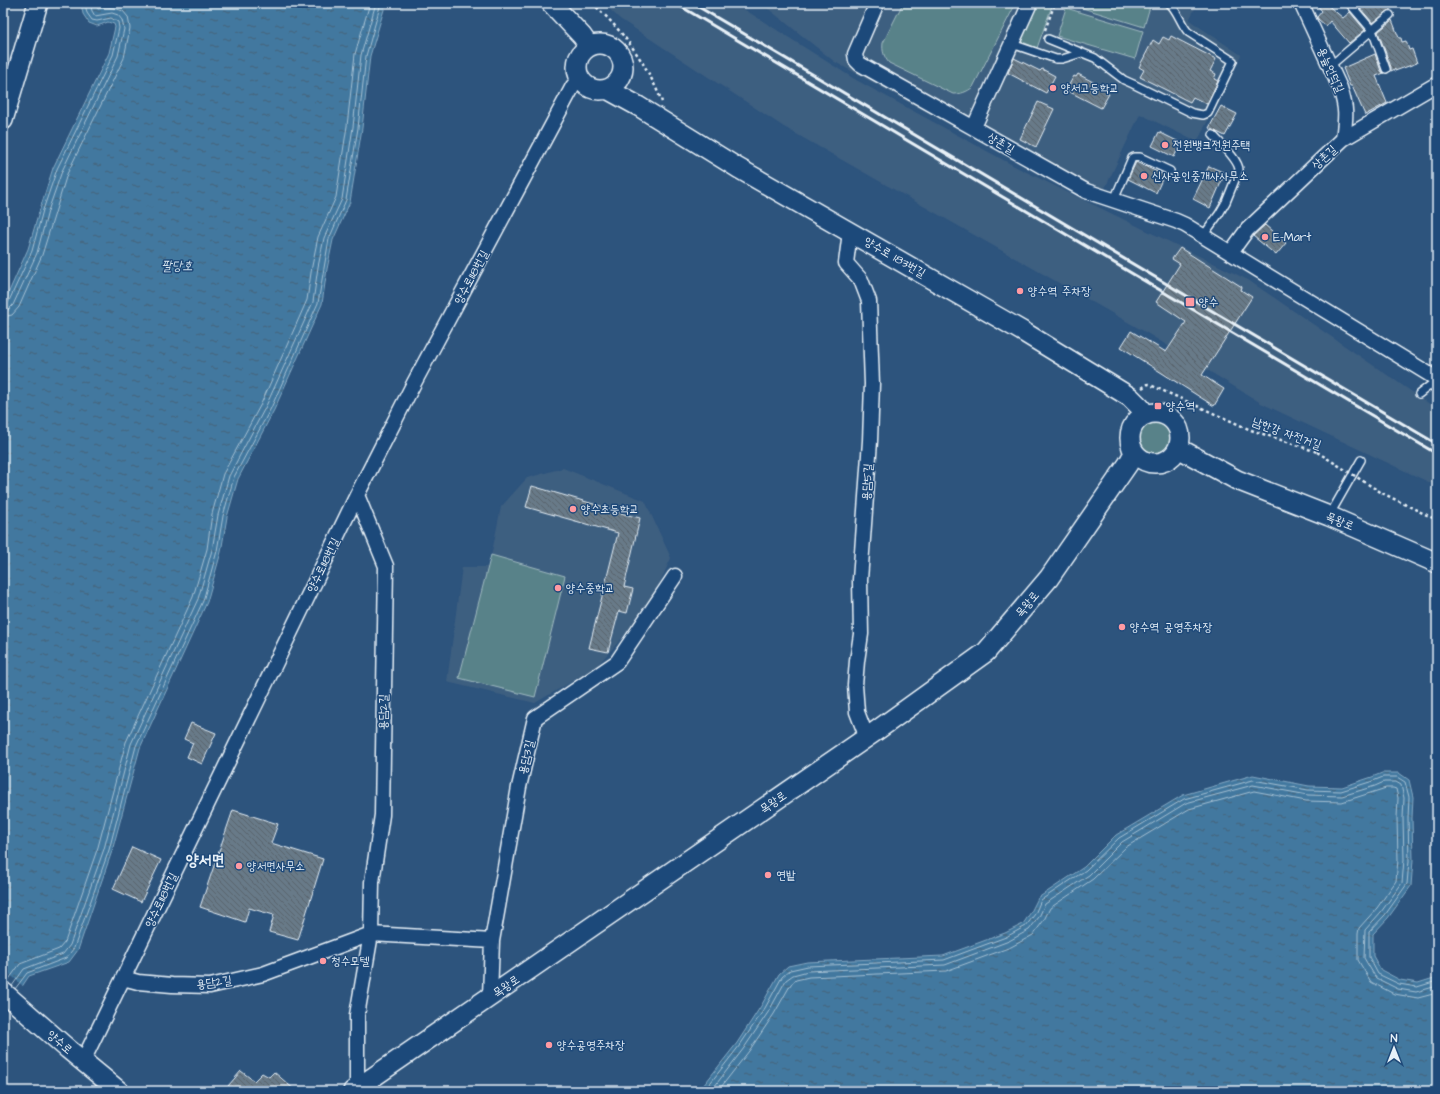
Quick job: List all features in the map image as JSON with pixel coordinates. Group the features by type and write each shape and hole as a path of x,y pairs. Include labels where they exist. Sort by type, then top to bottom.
{"street":[{"path":"3,120 38,3"},
{"path":"550,3 582,36 589,46"},
{"name":"상촌길","path":"877,3 856,49 856,60 860,64 1086,191 1176,221 1231,252 1437,380"},
{"path":"974,127 1030,3"},
{"name":"용늪언덕길","path":"1302,4 1344,100 1346,114 1343,139"},
{"path":"580,78 577,67 578,59 582,52 589,46 595,44 602,43 610,45 621,55 623,62 622,74 616,83 607,89"},
{"path":"622,74 638,106"},
{"name":"양수로 183번길","path":"580,78 588,86 595,90 607,89 638,106 738,168 1022,331 1123,392 1130,397 1146,415"},
{"name":"양수로118번길","path":"75,1055 123,978 357,495 414,383 572,86 580,78"},
{"name":"상촌길","path":"1231,252 1247,230 1343,139 1437,84"},
{"name":"용담5길","path":"850,232 846,263 861,280 869,301 872,377 870,441 860,580 861,634 856,661 855,685 856,712 867,738"},
{"path":"1157,413 1166,416 1173,420 1178,427 1180,443 1178,448 1171,458 1164,462 1147,462 1134,452 1130,437 1132,429 1136,422 1146,415 1157,413"},
{"name":"목왕로","path":"1178,448 1237,480 1329,516 1437,563"},
{"name":"목왕로","path":"356,1090 490,996 867,738 986,652 1049,578 1128,464 1134,452"},
{"name":"용담2길","path":"356,1090 357,1015 371,934 372,882 382,815 386,566 357,495"},
{"name":"용담3길","path":"490,996 492,941 519,787 535,718 617,662 675,576"},
{"name":"용담2길","path":"123,978 138,982 158,984 210,986 263,974 371,934 492,941"},
{"name":"양수로","path":"3,992 119,1091"}],"lane":[{"path":"1048,39 1106,65 1124,80 1192,113 1198,115 1206,114 1208,113 1233,61 1188,32 1184,28 1176,11 1169,3"},
{"path":"1349,3 1372,30 1386,68"},
{"path":"1330,66 1390,15"},
{"path":"1012,44 1056,59 1062,59 1082,53"},
{"path":"1203,236 1226,202 1239,170 1239,166 1236,161 1213,135"},
{"path":"1114,200 1132,158 1140,157 1170,171"},
{"path":"1419,394 1437,380"},
{"path":"1329,516 1360,460"}],"path":[{"path":"1037,53 1055,3"},
{"name":"남한강 자전거길","path":"1148,384 1252,430 1316,452 1382,493 1437,520"}],"shaded area":[{"path":"603,3 734,3 856,80 1018,168 1248,280 1437,409 1437,486 1261,403 1147,333 784,127 620,19"},
{"name":"양서고등학교","path":"761,3 1198,3 1189,20 1241,55 1197,142 1140,114 1097,205 835,62"},
{"name":"양수중학교","path":"563,468 645,501 671,558 648,609 595,668 535,703 447,682 462,567 489,567 501,507 527,478"}],"green space":[{"path":"903,3 1016,3 973,87 959,94 953,94 889,63 886,58 883,51 883,43"},
{"path":"1036,3 1053,3 1037,48 1020,41"},
{"path":"1066,3 1151,3 1144,27"},
{"path":"1066,8 1143,31 1135,59 1057,36"},
{"path":"1155,423 1166,427 1170,438 1166,449 1155,453 1144,449 1140,438 1144,427"},
{"path":"491,555 565,576 535,697 459,678"}],"water":[{"name":"팔당호","path":"81,3 386,3 370,56 362,128 350,202 333,240 322,304 274,410 238,479 227,517 221,552 207,602 140,748 112,851 78,950 69,962 29,976 3,1015 3,305 28,249 53,168 109,53 115,27 114,24 108,22 97,26 89,23 83,14"},
{"path":"1382,773 1399,773 1409,780 1413,797 1413,860 1411,886 1388,918 1373,934 1373,956 1381,970 1400,980 1418,983 1437,977 1437,1091 699,1091 737,1043 761,1006 779,974 788,966 807,962 943,956 1005,933 1023,924 1038,898 1084,867 1116,835 1183,795 1253,775 1309,786 1342,787"}],"pier":[{"path":"3,968 24,987 3,1017"}],"building":[{"path":"1315,3 1325,3 1343,18 1350,12 1365,30 1349,43 1330,21 1326,26 1318,19 1317,17 1322,11"},
{"path":"1362,3 1398,3 1373,23 1358,6"},
{"path":"1392,20 1399,38 1401,38 1402,42 1406,41 1409,50 1412,49 1417,63 1395,71 1395,69 1391,71 1391,67 1378,32"},
{"path":"1171,36 1216,59 1210,71 1216,74 1214,79 1218,81 1207,104 1193,97 1190,102 1140,77 1144,70 1139,67 1153,40 1159,44 1163,37 1169,40"},
{"path":"1375,54 1381,71 1384,73 1376,76 1387,103 1365,115 1352,86 1350,86 1343,68"},
{"path":"1014,58 1040,71 1042,69 1055,76 1046,93 1008,73"},
{"path":"1078,74 1108,90 1106,93 1109,94 1101,108 1066,90 1074,76 1076,77"},
{"path":"1038,102 1054,109 1036,147 1020,139"},
{"path":"1221,106 1237,114 1225,136 1209,128"},
{"path":"1159,132 1181,143 1174,157 1152,146"},
{"path":"1136,162 1164,175 1156,193 1128,179"},
{"path":"1209,166 1225,173 1210,208 1193,199"},
{"path":"1265,225 1286,243 1276,255 1253,236"},
{"path":"1180,248 1242,287 1241,290 1252,297 1202,375 1224,389 1214,406 1121,347 1131,331 1166,352 1186,322 1156,302 1180,264 1172,259"},
{"path":"532,486 640,518 624,587 633,589 627,613 619,611 608,652 589,648 618,533 526,507"},
{"path":"191,723 216,733 202,764 187,757 193,743 184,739"},
{"path":"233,810 278,824 271,843 323,859 298,940 269,932 274,915 249,908 245,922 200,907"},
{"path":"132,847 161,860 141,902 113,889"},
{"path":"241,1071 254,1081 262,1073 269,1077 274,1072 296,1091 235,1091 228,1086"}],"railway":[{"path":"675,3 1437,454"},
{"path":"692,3 1437,444"}],"place":[{"name":"양서고등학교","path":"1053,88"},
{"name":"전원뱅크전원주택","path":"1165,145"},
{"name":"신사공인중개사사무소","path":"1144,176"},
{"name":"E-Mart","path":"1265,237"},
{"name":"양수역 주차장","path":"1020,291"},
{"name":"양수","path":"1190,302"},
{"name":"양수역","path":"1158,406"},
{"name":"양수초등학교","path":"573,509"},
{"name":"양수중학교","path":"558,588"},
{"name":"양수역 공영주차장","path":"1122,627"},
{"name":"양서면사무소","path":"239,866"},
{"name":"연밭","path":"768,875"},
{"name":"청수모텔","path":"323,961"},
{"name":"양수공영주차장","path":"549,1045"}],"district":[{"name":"양서면","path":"205,859"}]}
